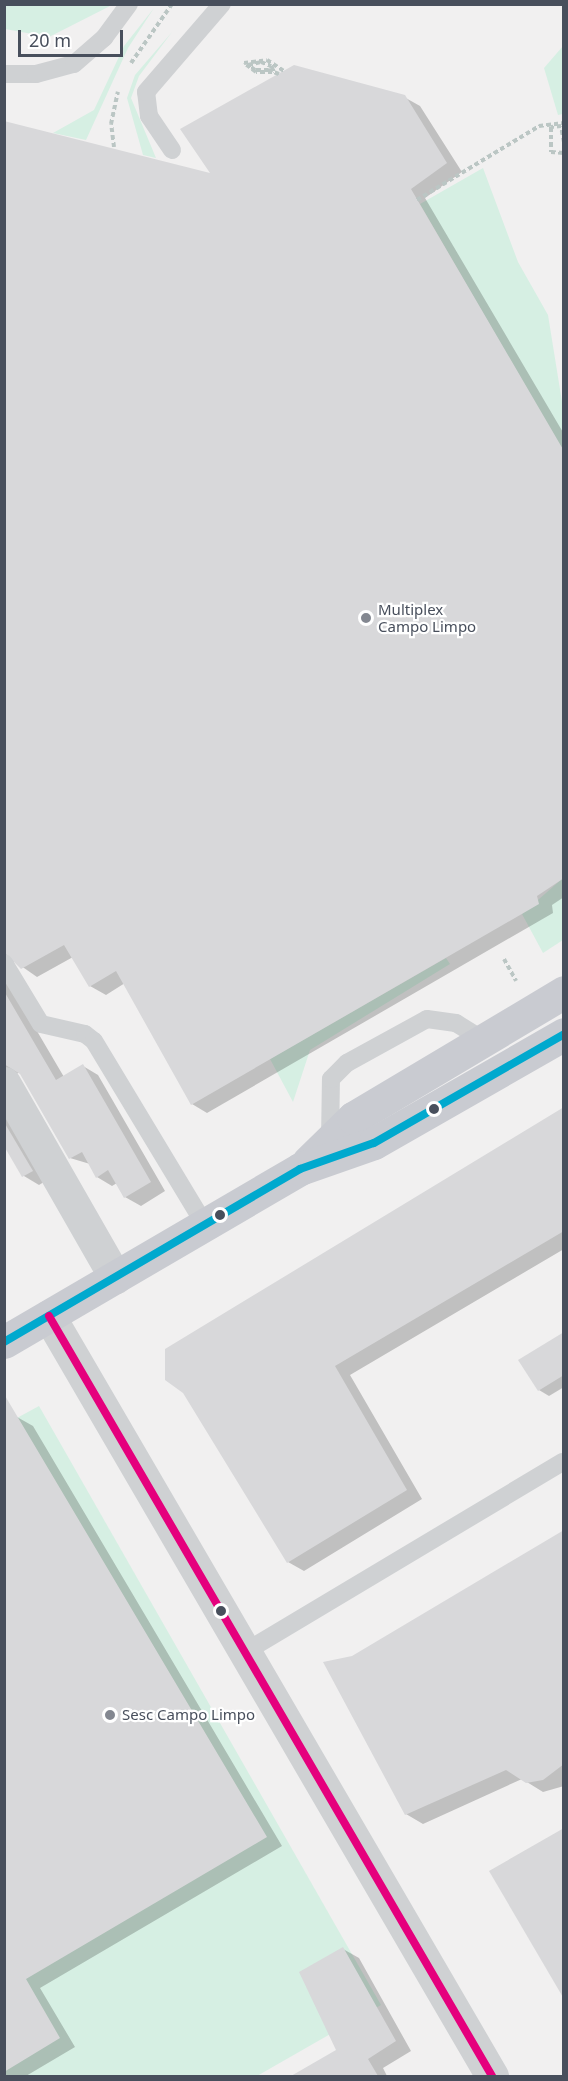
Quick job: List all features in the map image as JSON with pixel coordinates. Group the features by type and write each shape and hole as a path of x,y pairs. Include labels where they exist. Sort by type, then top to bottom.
{"main road":[{"path":"300,1170 353,1118 564,992"},
{"path":"4,1342 300,1170 374,1143 564,1034"}],"street":[{"path":"4,1083 115,1277"},
{"path":"49,1316 492,2076"}],"lane":[{"path":"4,74 36,74 74,64 104,38 129,4"},
{"path":"172,150 149,116 146,92 222,4"},
{"path":"4,963 41,1024 85,1034 94,1041 205,1225"},
{"path":"330,1140 331,1079 347,1063 427,1019 456,1023 482,1040"},
{"path":"245,1652 563,1462"}],"path":[{"path":"279,74 268,70 255,70 248,65 261,62 271,66 273,71 272,72 256,72 244,63 267,60 284,71"},
{"path":"417,200 539,126 564,123"},
{"path":"564,142 561,126 551,127 551,152 564,153"}],"green space":[{"path":"5,4 112,5 49,37 5,29"},
{"path":"154,8 128,48 86,140 53,133 94,110 124,46"},
{"path":"172,32 139,76 131,98 156,158 143,155 127,98 135,75"},
{"path":"563,46 563,114 558,115 544,68"},
{"path":"483,168 518,262 548,315 563,408 563,451 420,204"},
{"path":"563,878 563,940 543,953 522,914"},
{"path":"446,958 450,964 310,1050 293,1102 270,1059"},
{"name":"Sesc Campo Limpo","path":"39,1406 381,2005 257,2076 5,2076 4,1425"}],"building":[{"path":"294,65 405,95 447,163 411,189 564,451 564,878 537,896 539,904 191,1105 116,971 89,987 64,945 21,969 4,952 4,121 210,173 180,129"},
{"path":"4,991 56,1080 83,1064 151,1182 124,1198 108,1170 96,1178 82,1152 69,1159 20,1074 4,1064"},
{"path":"564,1107 564,1231 335,1366 407,1490 287,1563 183,1393 165,1380 165,1349"},
{"path":"4,1122 33,1171 22,1177 4,1146"},
{"path":"564,1332 564,1375 538,1391 518,1360"},
{"path":"4,1394 267,1837 26,1979 60,2038 4,2072"},
{"path":"564,1530 564,1764 543,1780 526,1783 506,1770 405,1815 323,1662 352,1656"},
{"path":"564,1828 564,1999 489,1871"},
{"path":"343,1947 396,2041 368,2059 378,2076 291,2076 336,2050 299,1972"}],"transit line":[{"path":"4,1342 300,1169 374,1143 564,1034"},
{"path":"49,1316 492,2076"}],"place":[{"name":"Multiplex Campo Limpo","path":"366,618"},
{"name":"Sesc Campo Limpo","path":"110,1715"}]}
